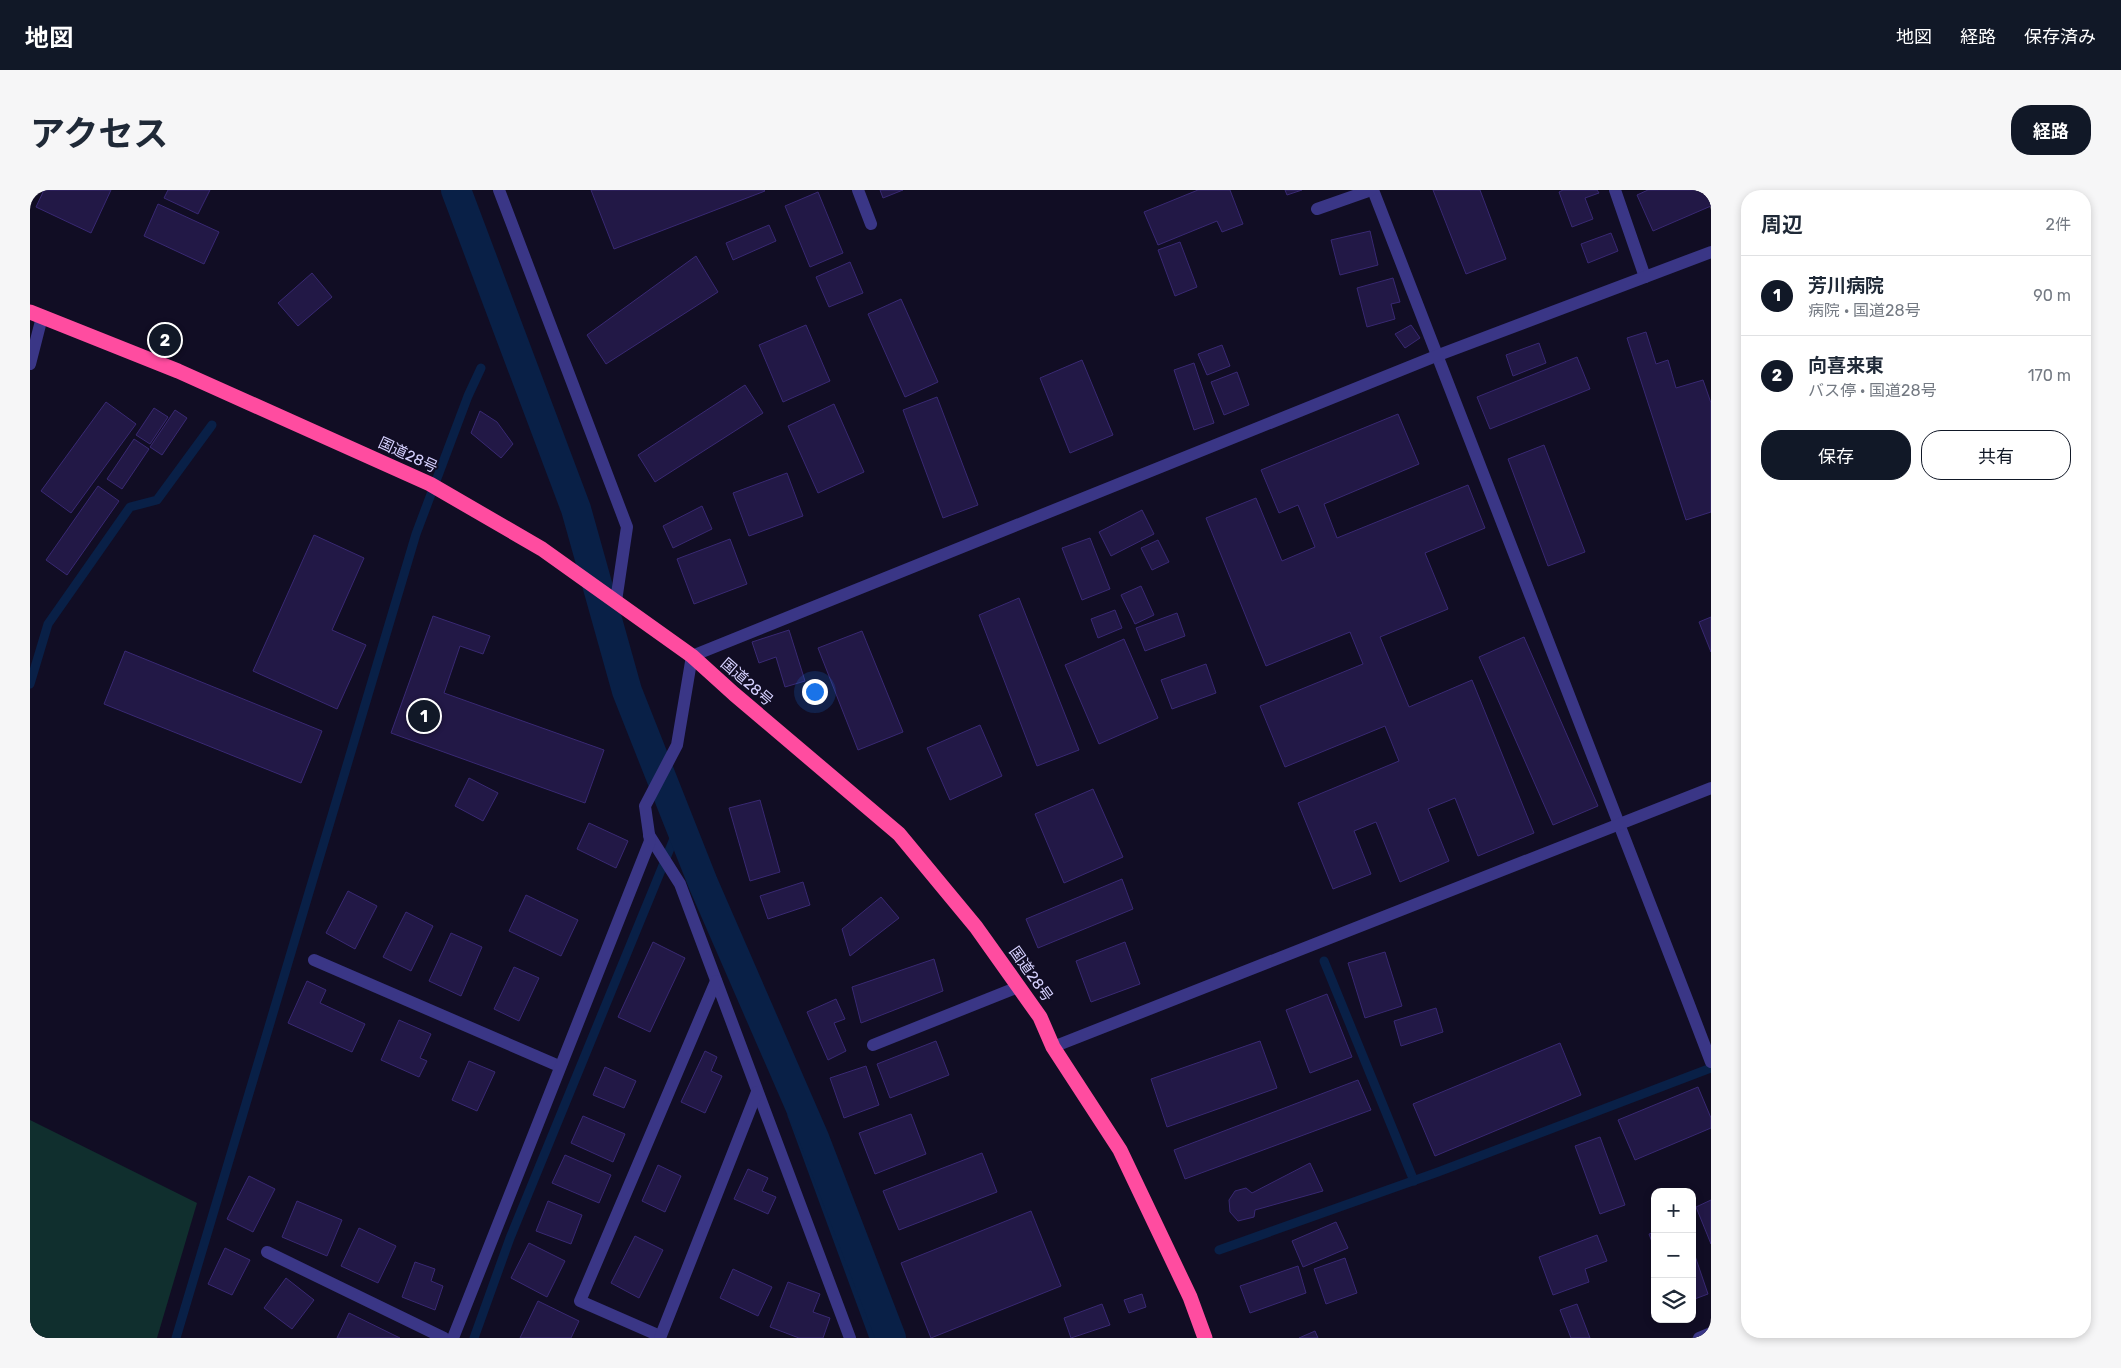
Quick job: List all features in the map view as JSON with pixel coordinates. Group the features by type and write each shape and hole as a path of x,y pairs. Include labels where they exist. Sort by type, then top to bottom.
{"highway":[{"name":"国道28号","path":"36,314 178,371 430,484 542,549 692,656 734,694 900,834 976,927 1040,1017 1053,1048 1120,1150 1190,1297 1206,1338"}],"street":[{"path":"499,190 628,528 616,601"},
{"path":"858,190 871,224"},
{"path":"1317,209 1372,190 1621,824 1711,1062"},
{"path":"1615,190 1645,277"},
{"path":"453,1338 559,1066 650,841 645,806 677,745 692,656 1436,356 1711,252"},
{"path":"30,364 36,314"},
{"path":"1053,1048 1711,788"},
{"path":"649,834 680,884 850,1338"},
{"path":"314,960 559,1066"},
{"path":"716,981 580,1301 660,1337 758,1092"},
{"path":"873,1045 1018,987"},
{"path":"267,1252 444,1338"},
{"path":"1698,1338 1711,1333"}],"green space":[{"path":"30,1120 197,1203 157,1338 30,1338"}],"building":[{"path":"44,190 111,190 91,233 36,207"},
{"path":"168,190 210,190 198,214 164,198"},
{"path":"591,190 764,190 765,191 614,249"},
{"path":"880,190 903,190 883,198"},
{"path":"1198,190 1230,190 1243,224 1222,232 1217,221 1158,245 1144,212"},
{"path":"1285,190 1302,190 1287,195"},
{"path":"1433,190 1480,190 1506,259 1466,274"},
{"path":"1563,190 1597,190 1599,193 1585,198 1593,219 1572,227 1559,192"},
{"path":"1648,190 1711,190 1711,206 1653,231 1637,195"},
{"path":"818,192 843,253 810,267 785,206"},
{"path":"158,204 219,232 204,264 144,236"},
{"path":"769,225 776,241 733,260 726,243"},
{"path":"1370,231 1378,265 1340,275 1331,240"},
{"path":"1611,233 1618,251 1588,263 1581,244"},
{"path":"1180,242 1197,287 1175,296 1158,250"},
{"path":"696,256 718,292 606,364 587,335"},
{"path":"850,262 863,293 829,307 816,277"},
{"path":"312,273 332,297 298,326 278,303"},
{"path":"1393,278 1400,302 1391,304 1395,319 1367,327 1357,288"},
{"path":"901,299 938,382 905,397 868,314"},
{"path":"806,325 830,381 783,402 759,345"},
{"path":"1411,325 1420,338 1405,348 1395,334"},
{"path":"1646,332 1656,364 1668,360 1676,388 1703,380 1711,403 1711,512 1686,520 1627,338"},
{"path":"1539,343 1546,363 1513,376 1506,355"},
{"path":"1222,345 1230,366 1207,375 1198,354"},
{"path":"1577,357 1590,389 1490,429 1477,397"},
{"path":"1082,360 1113,435 1070,453 1040,378"},
{"path":"1194,363 1214,423 1194,430 1174,370"},
{"path":"1237,372 1249,405 1224,415 1211,382"},
{"path":"745,385 763,413 655,482 638,455"},
{"path":"937,397 978,505 943,518 903,410"},
{"path":"106,402 136,424 71,513 41,491"},
{"path":"834,404 864,472 818,493 788,426"},
{"path":"154,408 168,417 150,444 136,435"},
{"path":"175,410 187,418 162,455 150,447"},
{"path":"480,411 497,422 513,444 501,458 471,433"},
{"path":"1398,414 1419,464 1324,504 1337,538 1468,485 1485,528 1425,553 1448,609 1380,637 1409,707 1472,680 1534,833 1478,856 1455,798 1428,809 1449,861 1400,882 1376,822 1354,831 1371,874 1333,889 1298,803 1399,761 1385,726 1285,767 1260,706 1363,664 1350,632 1266,666 1206,518 1256,498 1282,561 1315,547 1298,505 1279,513 1261,470"},
{"path":"134,439 149,449 122,489 107,479"},
{"path":"1544,445 1585,552 1548,566 1508,459"},
{"path":"787,473 803,516 749,536 733,493"},
{"path":"98,486 119,501 67,575 46,560"},
{"path":"702,506 712,529 673,548 663,526"},
{"path":"1142,510 1154,534 1111,556 1099,532"},
{"path":"314,535 364,558 332,630 366,645 337,709 253,671"},
{"path":"1090,538 1110,589 1082,600 1062,548"},
{"path":"730,539 747,584 694,604 677,559"},
{"path":"1158,540 1169,562 1152,570 1141,548"},
{"path":"1141,586 1154,615 1135,624 1121,595"},
{"path":"1019,598 1079,750 1037,766 979,615"},
{"path":"1115,610 1122,628 1098,638 1091,619"},
{"path":"1177,613 1185,636 1145,651 1136,628"},
{"path":"433,616 490,636 483,654 460,646 444,693 604,750 585,803 391,733"},
{"path":"1711,617 1711,652 1699,622"},
{"path":"789,630 805,681 785,687 776,657 759,663 752,642"},
{"path":"862,631 903,732 858,750 818,648"},
{"path":"1524,637 1598,806 1553,825 1479,657"},
{"path":"1124,639 1158,718 1099,744 1065,665"},
{"path":"125,651 322,731 301,783 104,704"},
{"path":"1206,664 1216,693 1172,709 1161,680"},
{"path":"980,725 1002,776 950,800 927,748"},
{"path":"469,778 498,793 483,821 455,806"},
{"path":"1093,789 1123,857 1064,883 1035,814"},
{"path":"760,800 780,872 750,881 729,808"},
{"path":"589,823 628,841 616,868 577,849"},
{"path":"1122,879 1133,909 1038,948 1026,919"},
{"path":"803,882 810,905 768,919 760,896"},
{"path":"348,891 377,906 355,949 326,933"},
{"path":"526,895 578,920 561,956 509,931"},
{"path":"881,897 899,918 850,956 842,929"},
{"path":"406,912 433,926 411,971 383,957"},
{"path":"451,933 482,947 461,996 429,981"},
{"path":"653,942 685,958 650,1032 618,1017"},
{"path":"1125,942 1140,984 1091,1002 1076,961"},
{"path":"1385,952 1402,1006 1365,1018 1348,963"},
{"path":"934,959 943,991 861,1023 852,987"},
{"path":"514,967 539,978 519,1021 494,1009"},
{"path":"307,981 326,990 320,1003 365,1024 352,1052 288,1023"},
{"path":"1327,994 1352,1057 1310,1073 1286,1010"},
{"path":"836,999 845,1019 834,1023 846,1051 828,1060 807,1012"},
{"path":"1436,1008 1443,1032 1401,1046 1394,1021"},
{"path":"399,1020 431,1034 420,1058 427,1061 419,1077 381,1060"},
{"path":"936,1041 949,1075 890,1098 877,1064"},
{"path":"1260,1041 1277,1088 1167,1127 1151,1079"},
{"path":"1560,1043 1581,1095 1435,1156 1413,1104"},
{"path":"705,1051 717,1057 711,1071 722,1076 705,1113 681,1102"},
{"path":"469,1061 495,1072 477,1111 452,1100"},
{"path":"866,1066 879,1105 844,1118 830,1078"},
{"path":"605,1067 636,1081 624,1108 593,1095"},
{"path":"1358,1080 1371,1110 1185,1179 1174,1150"},
{"path":"1698,1087 1711,1118 1711,1128 1635,1160 1618,1120"},
{"path":"911,1114 926,1154 875,1174 859,1133"},
{"path":"583,1116 625,1134 613,1162 571,1143"},
{"path":"1600,1137 1625,1205 1600,1214 1575,1146"},
{"path":"982,1153 997,1192 899,1230 883,1191"},
{"path":"565,1155 611,1175 599,1203 552,1183"},
{"path":"1310,1163 1323,1191 1255,1210 1254,1217 1238,1221 1230,1212 1229,1200 1235,1191 1246,1188 1252,1193"},
{"path":"658,1165 681,1176 665,1212 642,1201"},
{"path":"748,1169 768,1178 762,1191 776,1197 768,1214 734,1199"},
{"path":"249,1176 275,1189 253,1232 227,1219"},
{"path":"1711,1200 1711,1244 1696,1207"},
{"path":"297,1201 342,1220 327,1256 282,1237"},
{"path":"548,1201 582,1215 571,1244 536,1231"},
{"path":"1031,1211 1061,1286 931,1338 901,1263"},
{"path":"1336,1222 1348,1248 1303,1267 1292,1241"},
{"path":"359,1228 396,1246 378,1283 341,1266"},
{"path":"1597,1235 1607,1261 1585,1269 1589,1282 1553,1295 1539,1257"},
{"path":"635,1236 663,1250 639,1298 611,1283"},
{"path":"529,1243 565,1261 547,1297 511,1278"},
{"path":"225,1248 250,1260 232,1295 208,1284"},
{"path":"1345,1258 1357,1293 1326,1304 1314,1269"},
{"path":"1696,1259 1708,1294 1696,1298"},
{"path":"415,1262 435,1269 431,1281 443,1286 435,1310 402,1297"},
{"path":"1298,1266 1306,1293 1250,1313 1240,1286"},
{"path":"733,1269 772,1287 758,1316 720,1298"},
{"path":"286,1278 314,1300 292,1329 264,1308"},
{"path":"788,1282 820,1294 813,1312 830,1318 823,1338 799,1338 770,1327"},
{"path":"1142,1294 1146,1307 1129,1313 1124,1300"},
{"path":"538,1301 579,1321 571,1338 520,1338"},
{"path":"1102,1304 1110,1325 1071,1338 1064,1318"},
{"path":"1577,1304 1590,1338 1571,1338 1560,1310"},
{"path":"349,1313 400,1338 337,1338"},
{"path":"1315,1331 1318,1338 1299,1338"}],"waterway":[{"path":"456,190 576,509 627,691 703,883 814,1138 891,1338"},
{"path":"176,1338 416,534 468,396 481,368"},
{"path":"30,684 48,624 130,507 157,500 212,425"},
{"path":"474,1338 510,1238 680,824"},
{"path":"1324,961 1414,1181"},
{"path":"1219,1250 1438,1172 1711,1068"},
{"path":"792,1115 874,1338"}],"place":[{"name":"向喜来東","path":"165,340"},
{"name":"芳川病院","path":"424,716"}]}
